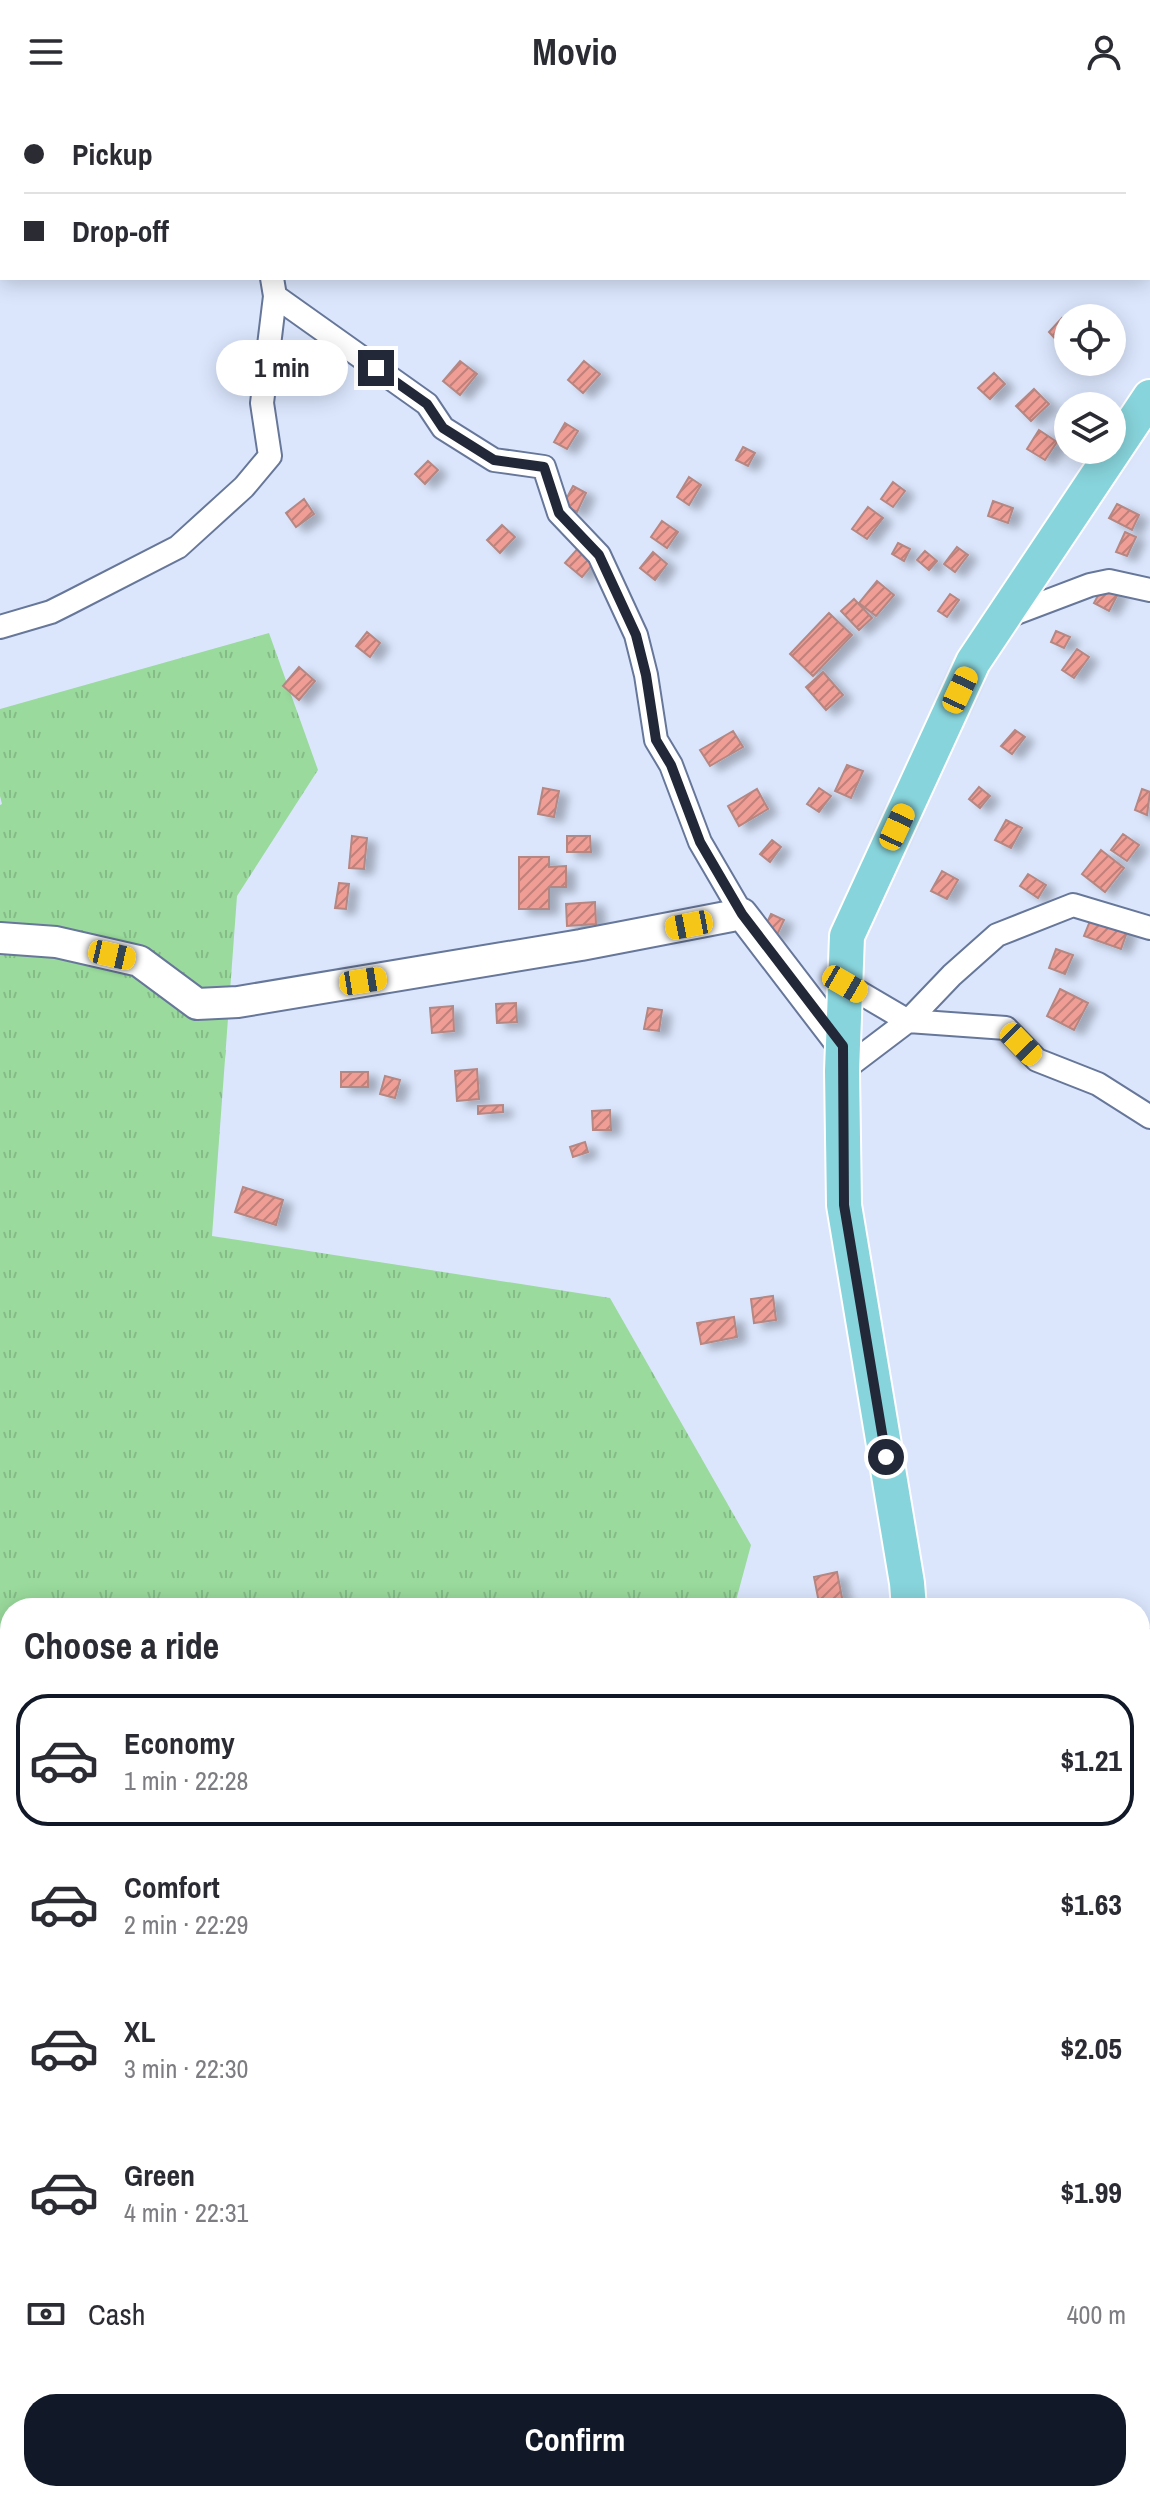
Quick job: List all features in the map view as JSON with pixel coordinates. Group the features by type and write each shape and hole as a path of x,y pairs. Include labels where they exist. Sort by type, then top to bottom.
{"main road":[{"path":"908,1598 844,1205 843,1059 847,936 973,662 1150,397"}],"street":[{"path":"0,627 51,612 178,547 244,487 270,456 262,403 274,287"},
{"path":"274,287 427,404 443,428 494,460 544,467 559,513 599,555 636,635 656,740 671,765 700,842 742,914 843,1059 908,1021 952,975 997,935 1073,905 1150,928"},
{"path":"1002,619 1090,585 1109,581 1150,590"},
{"path":"0,938 56,942 139,961 197,1004 238,1002 581,945 742,914"},
{"path":"845,984 908,1021 1006,1028 1037,1060 1098,1084 1150,1117"}],"green space":[{"path":"269,633 318,770 237,896 212,1236 610,1298 751,1545 737,1598 0,1598 0,709"}],"building":[{"path":"460,361 477,374 460,395 443,381"},
{"path":"584,361 600,374 583,393 568,380"},
{"path":"994,373 1005,384 990,399 978,388"},
{"path":"1034,389 1049,404 1031,421 1016,406"},
{"path":"565,423 578,431 567,449 554,442"},
{"path":"1039,430 1054,440 1054,446 1045,460 1027,449"},
{"path":"743,447 755,453 748,466 736,460"},
{"path":"428,461 438,470 425,484 415,474"},
{"path":"689,477 701,485 689,505 677,497"},
{"path":"893,482 905,491 893,507 881,499"},
{"path":"573,486 586,493 577,512 563,505"},
{"path":"304,499 314,514 296,527 286,513"},
{"path":"993,501 1013,508 1008,523 988,516"},
{"path":"1117,504 1139,515 1132,530 1109,518"},
{"path":"868,507 883,518 867,539 852,529"},
{"path":"662,521 678,532 667,548 651,537"},
{"path":"502,525 515,537 500,553 487,540"},
{"path":"1125,532 1136,537 1127,556 1116,552"},
{"path":"898,543 910,549 904,561 892,554"},
{"path":"580,546 597,559 582,577 565,563"},
{"path":"957,547 968,555 955,572 944,564"},
{"path":"925,551 937,561 929,570 917,560"},
{"path":"653,552 667,564 655,580 640,568"},
{"path":"877,581 894,595 876,616 859,603"},
{"path":"1104,584 1119,592 1109,611 1094,603"},
{"path":"950,594 959,600 947,617 938,611"},
{"path":"854,599 872,618 859,630 841,611"},
{"path":"829,613 852,635 813,676 790,654"},
{"path":"1056,631 1070,637 1064,648 1051,642"},
{"path":"367,632 380,643 370,657 356,646"},
{"path":"1077,649 1089,657 1074,678 1062,670"},
{"path":"299,667 315,681 299,700 283,686"},
{"path":"823,672 843,695 826,710 806,687"},
{"path":"1015,730 1025,737 1012,754 1001,746"},
{"path":"733,731 743,747 710,766 700,750"},
{"path":"847,765 863,771 851,798 835,791"},
{"path":"979,787 990,796 980,808 969,799"},
{"path":"543,788 559,791 554,817 538,814"},
{"path":"819,788 831,796 819,812 807,804"},
{"path":"757,789 768,809 739,826 728,806"},
{"path":"1142,789 1150,792 1147,815 1135,810"},
{"path":"1006,820 1022,828 1011,848 995,840"},
{"path":"1123,834 1139,845 1127,861 1111,850"},
{"path":"352,836 367,838 364,869 349,868"},
{"path":"567,836 590,836 591,852 567,852"},
{"path":"772,840 781,847 770,862 760,854"},
{"path":"1101,850 1124,868 1105,892 1082,874"},
{"path":"519,857 549,857 549,867 566,866 566,887 549,887 549,909 519,909"},
{"path":"942,871 958,880 947,899 931,891"},
{"path":"1028,874 1046,885 1038,898 1020,886"},
{"path":"339,883 349,884 346,909 335,908"},
{"path":"595,902 596,924 567,926 566,904"},
{"path":"771,914 784,920 776,937 763,931"},
{"path":"1092,916 1128,929 1121,949 1084,936"},
{"path":"1056,949 1073,955 1065,974 1049,968"},
{"path":"1060,989 1088,1003 1074,1030 1047,1016"},
{"path":"516,1003 517,1022 497,1023 496,1004"},
{"path":"453,1006 454,1031 432,1033 430,1008"},
{"path":"648,1008 662,1010 659,1031 644,1029"},
{"path":"477,1069 479,1099 457,1101 455,1071"},
{"path":"341,1072 368,1072 368,1087 341,1087"},
{"path":"385,1076 400,1080 395,1098 380,1094"},
{"path":"503,1105 503,1112 478,1114 478,1106"},
{"path":"610,1110 611,1130 593,1130 592,1111"},
{"path":"585,1142 588,1152 573,1157 570,1147"},
{"path":"243,1187 283,1200 276,1225 235,1212"},
{"path":"773,1296 776,1320 754,1323 751,1299"},
{"path":"734,1317 737,1337 701,1344 697,1323"},
{"path":"837,1572 842,1598 818,1598 814,1577"}],"route":[{"path":"376,368 427,404 443,428 494,460 544,467 559,513 599,555 636,635 656,740 671,765 700,842 742,914 843,1046 844,1205 886,1457"}]}
